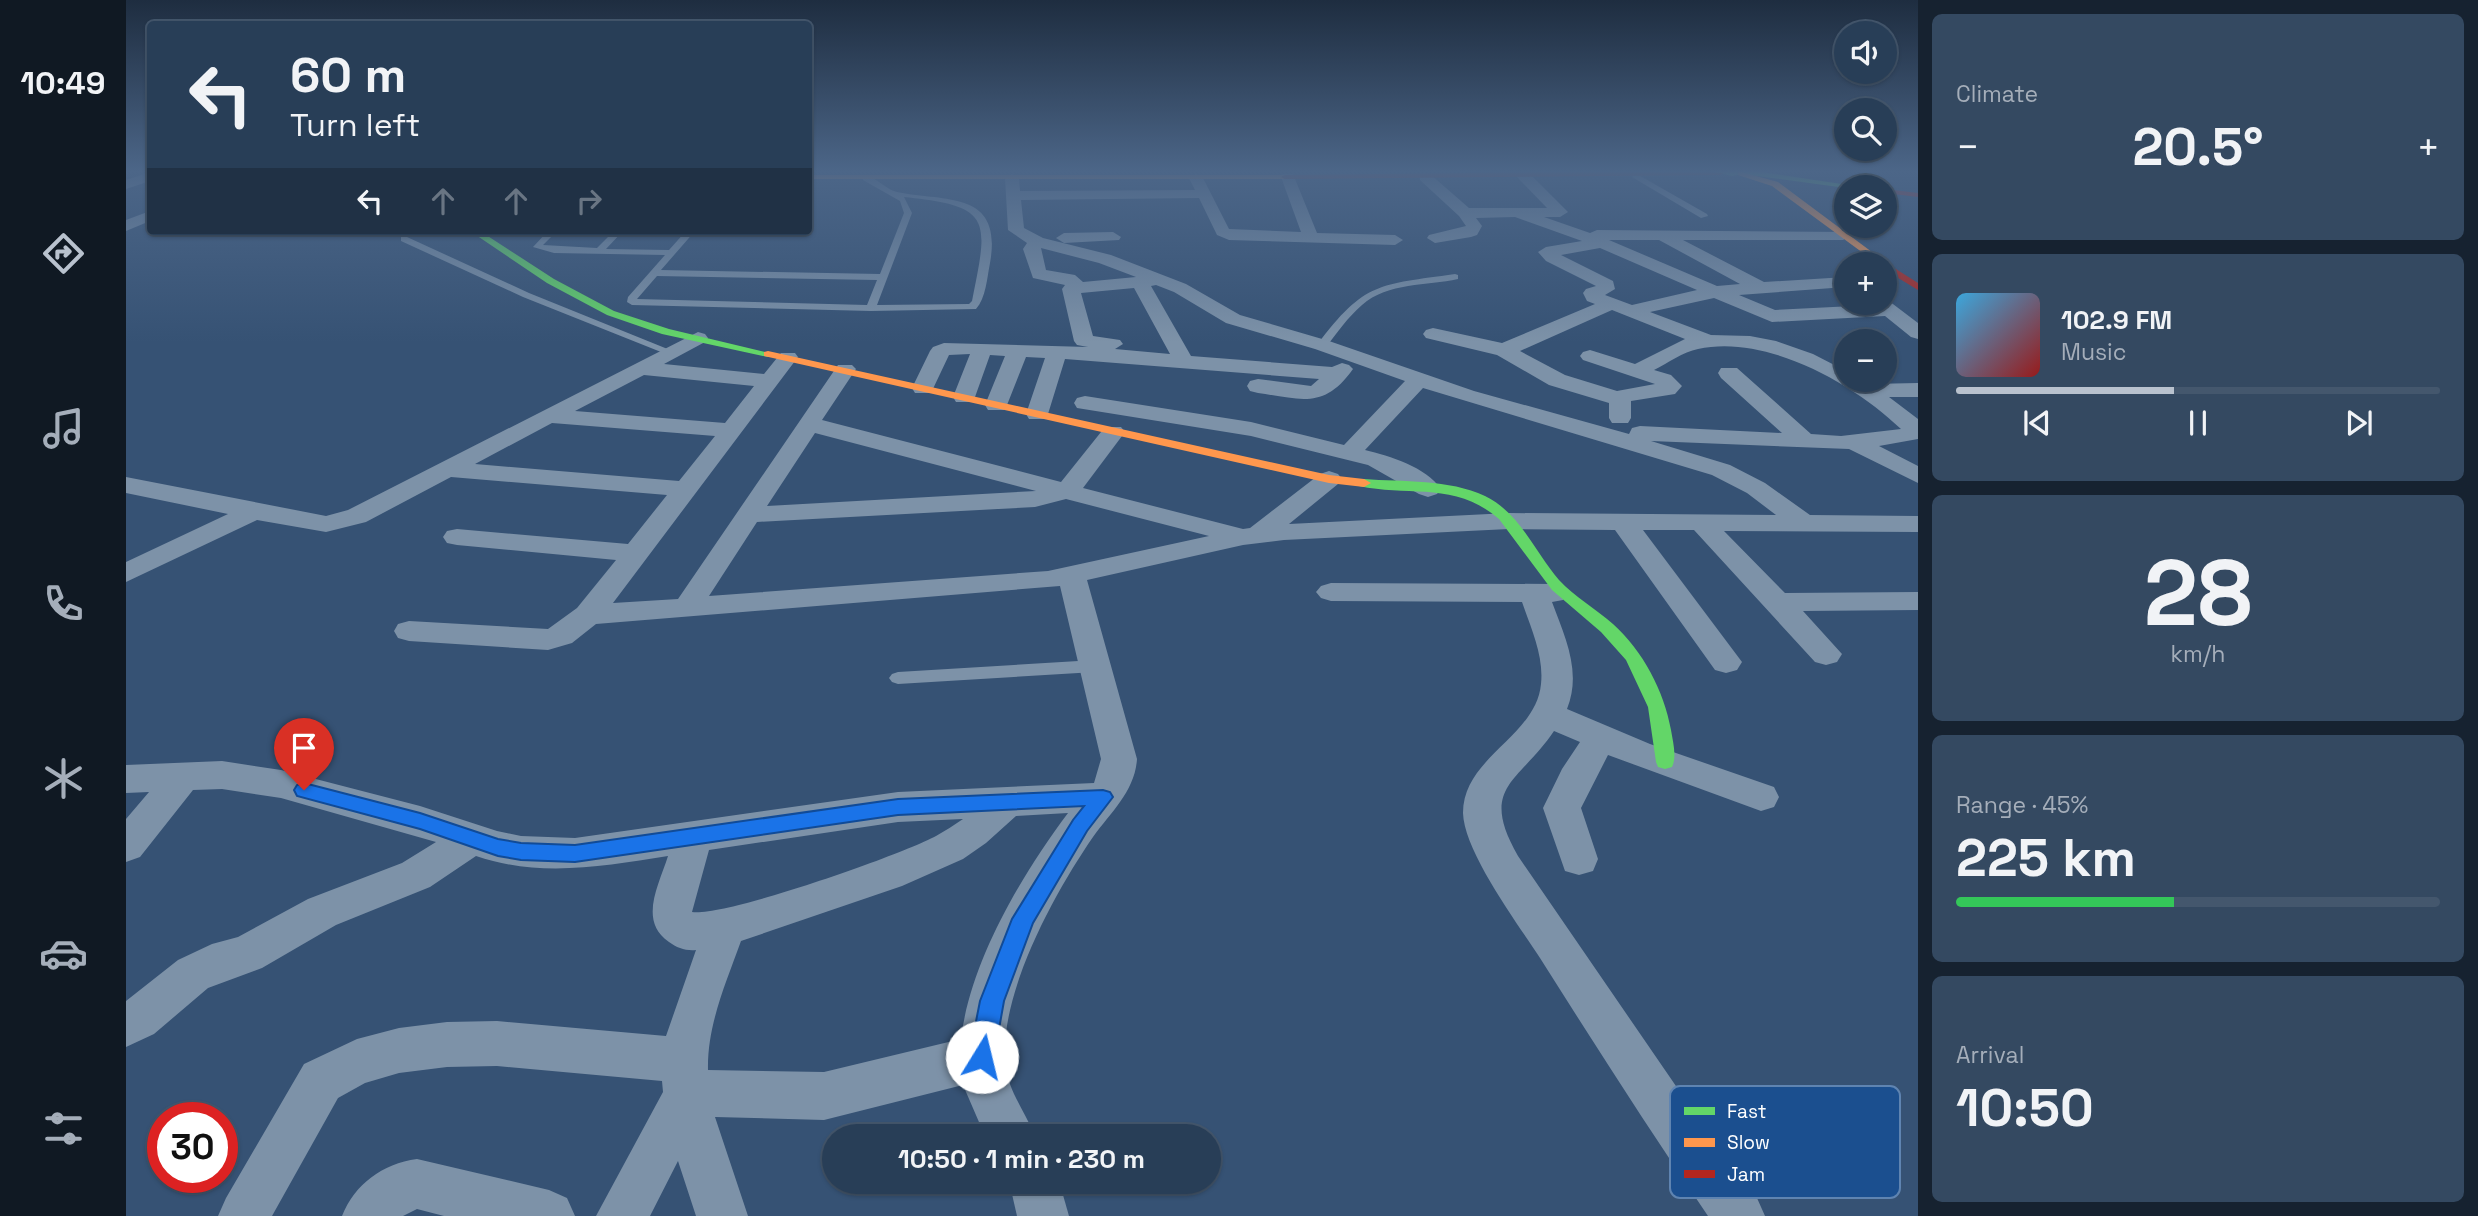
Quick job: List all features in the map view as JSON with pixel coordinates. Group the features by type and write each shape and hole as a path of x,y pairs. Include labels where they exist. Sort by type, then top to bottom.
{"main road":[{"path":"480,235 595,307 620,319 1037,414 1084,403 1113,432 1329,479 1428,489 1478,498 1492,505 1509,521 1549,593 1610,630 1640,669 1651,691 1665,734 1665,762"},
{"path":"1847,238 1866,252"}],"street":[{"path":"1017,228 1032,240 1105,259 1149,281 1190,293 1233,319 1322,345 1466,396 1619,435 1741,478 1804,523"},
{"path":"1223,228 1226,234 1395,240"},
{"path":"1307,228 1311,237"},
{"path":"1435,238 1473,228"},
{"path":"1562,228 1605,243 1781,319 1834,312"},
{"path":"1583,235 1834,235"},
{"path":"1661,235 1761,288"},
{"path":"1032,240 1113,237"},
{"path":"1032,240 1031,249 1039,274 1069,279 1077,286"},
{"path":"1605,243 1546,252 1608,287 1592,295 1708,341"},
{"path":"1149,281 1077,286 1071,289 1083,339 1086,342 1337,374"},
{"path":"1149,281 1180,354"},
{"path":"1630,311 1720,291 1834,283"},
{"path":"1504,350 1611,303"},
{"path":"1896,315 1918,333"},
{"path":"1433,334 1504,350 1558,380 1620,399 1630,393 1671,388 1669,383 1637,370 1590,356"},
{"path":"126,485 312,523 341,521 357,516 698,338"},
{"path":"1637,370 1689,344 1708,341 1772,345 1834,375"},
{"path":"964,397 982,348"},
{"path":"923,388 944,349 1180,354"},
{"path":"996,405 1018,350"},
{"path":"1037,414 1057,352"},
{"path":"1096,354 1092,372 1221,382 1305,393 1317,392 1355,357"},
{"path":"409,631 553,640 572,629 588,615 788,357"},
{"path":"640,368 769,380"},
{"path":"687,608 845,369"},
{"path":"1729,373 1806,442"},
{"path":"1348,454 1419,379"},
{"path":"1897,390 1918,390"},
{"path":"1619,435 1854,442 1866,438 1916,433 1917,431 1866,392"},
{"path":"1619,435 1620,399"},
{"path":"1084,403 1251,429 1388,463 1428,489"},
{"path":"547,416 731,430"},
{"path":"809,424 1067,491 1251,535 1329,479"},
{"path":"748,515 1018,501 1067,491 1113,432"},
{"path":"1854,442 1918,476"},
{"path":"447,469 685,489"},
{"path":"126,573 252,512"},
{"path":"588,615 1072,576 1251,535 1509,521 1918,524"},
{"path":"1623,523 1726,662"},
{"path":"1703,524 1826,654"},
{"path":"457,537 636,552"},
{"path":"126,548 161,556"},
{"path":"1005,1124 986,1082 982,1057 992,1001 1023,919 1080,826 1116,780 1119,759 1072,576"},
{"path":"1331,592 1549,593 1556,661 1556,696 1549,715 1485,793 1482,817 1487,835 1504,868 1670,1118"},
{"path":"1776,602 1918,601"},
{"path":"1549,715 1601,738 1761,797"},
{"path":"1579,859 1562,808 1575,779 1601,738"},
{"path":"126,846 185,775"},
{"path":"126,779 222,775 281,784 420,821 471,839 521,852 575,854 693,839 761,826 898,807 1005,804 1103,797"},
{"path":"693,839 671,912 673,922 688,932 725,928 888,874 949,848 973,832 1005,804"},
{"path":"126,1026 193,974 212,964 247,954 322,912 416,874 471,839"},
{"path":"722,1216 692,1124 686,1077 694,1013 725,928"},
{"path":"244,1216 321,1081 339,1067 363,1058 404,1049 541,1044 686,1077 824,1096 982,1057"},
{"path":"622,1216 686,1077"},
{"path":"368,1216 390,1192 404,1185 417,1184 549,1216"},
{"path":"1037,1194 1043,1216"},
{"path":"1726,1198 1739,1216"}],"lane":[{"path":"871,308 902,228"},
{"path":"688,235 633,297 632,302 961,310 972,307 977,302 988,240 986,228"},
{"path":"549,235 537,247 672,253"},
{"path":"599,251 616,235"},
{"path":"404,239 526,295 670,352"},
{"path":"654,273 883,277"},
{"path":"1322,345 1368,296 1392,288 1455,277"},
{"path":"898,678 1095,666"}],"traffic: fast":[{"path":"480,235 550,281 611,313 665,332 768,354"},
{"path":"1364,483 1423,487 1468,494 1504,516 1557,587 1607,628 1632,656 1642,672 1656,707 1665,762"}],"traffic: slow":[{"path":"1834,228 1867,252"},
{"path":"768,354 1329,479 1364,483"}],"traffic: jam":[{"path":"1897,274 1918,287"}],"route":[{"path":"304,790 420,821 498,847 521,852 575,854 693,839 870,810 1103,797 1051,870 1023,919 992,1001 982,1057"}]}
